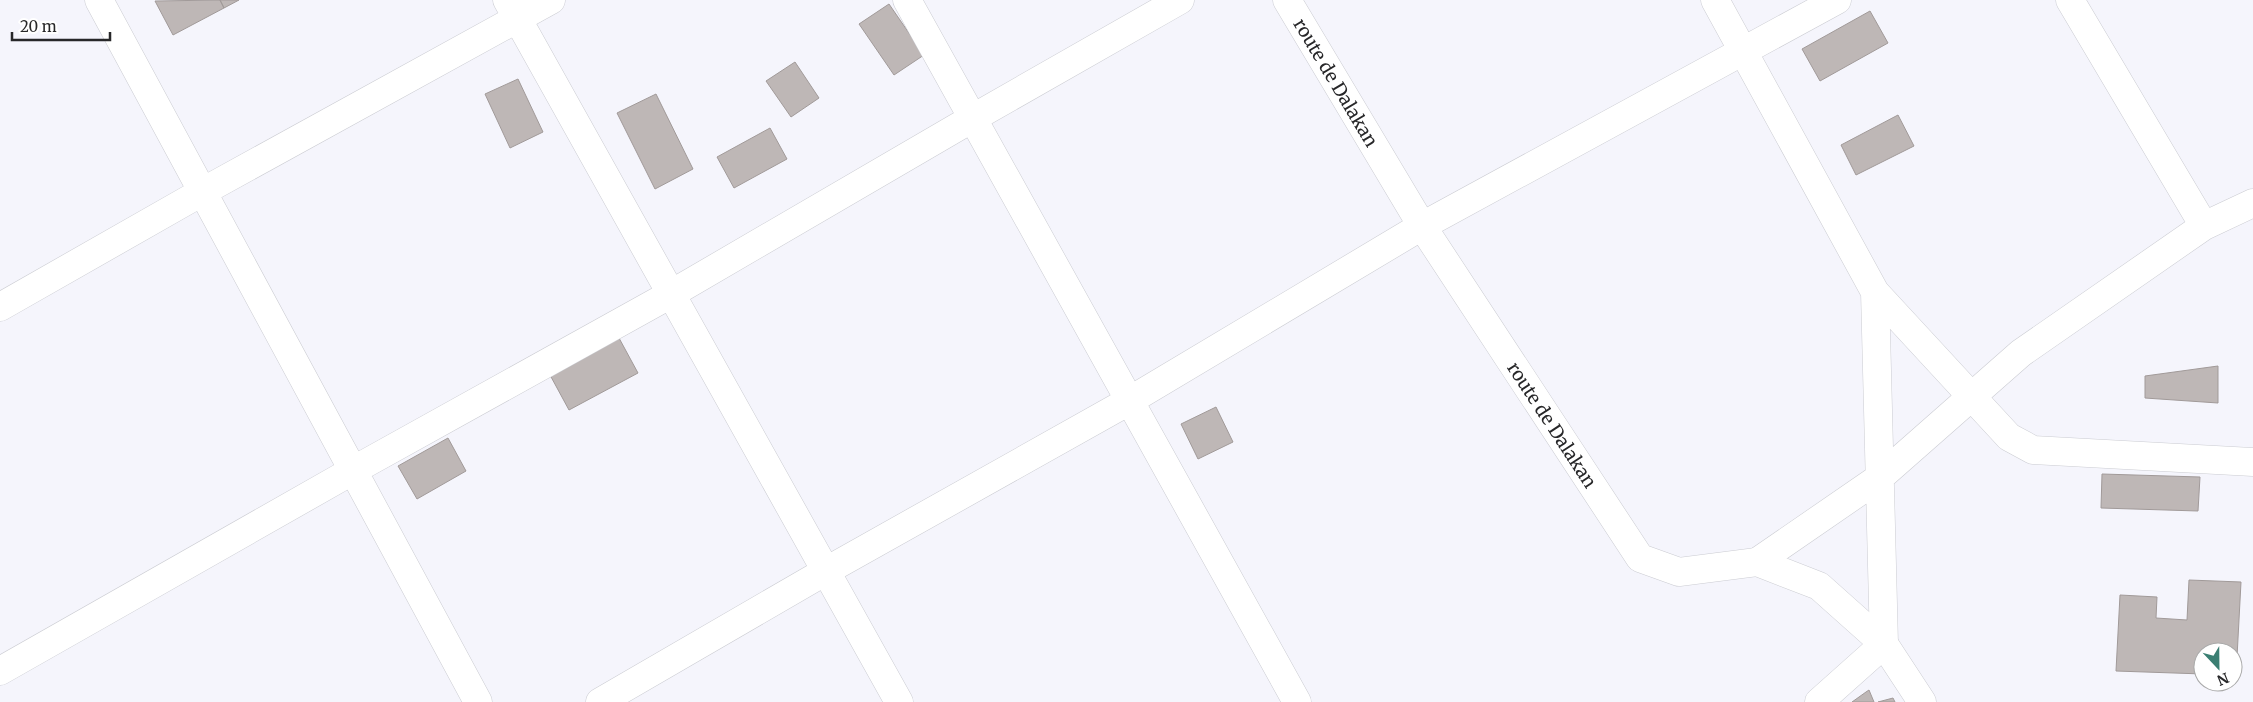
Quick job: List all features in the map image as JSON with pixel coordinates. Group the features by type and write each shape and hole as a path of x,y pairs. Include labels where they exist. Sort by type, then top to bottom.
{"street":[{"path":"99,0 478,702"},
{"path":"0,307 202,192 512,10 551,0"},
{"path":"907,0 1297,702"},
{"path":"0,671 352,471 671,294 1180,0"},
{"name":"route de Dalakan","path":"1287,0 1422,226 1640,558 1679,572 1756,562 1819,586 1884,644 1922,702"},
{"path":"1715,0 1875,292 2009,437 2033,450 2253,462"},
{"path":"600,702 826,571 1129,401 1422,226 1837,0"},
{"path":"2070,0 2204,226"},
{"path":"512,10 899,702"},
{"path":"1756,562 1879,478 2021,353 2204,226 2253,203"},
{"path":"1819,702 1884,644 1875,292"}],"building":[{"path":"220,0 239,0 224,8"},
{"path":"220,0 224,8 173,35 155,1"},
{"path":"889,4 924,55 894,75 859,24"},
{"path":"1870,11 1888,43 1820,81 1802,49"},
{"path":"795,62 819,98 791,117 766,81"},
{"path":"518,79 543,132 510,148 485,94"},
{"path":"656,94 693,169 655,189 617,113"},
{"path":"1898,115 1914,146 1856,175 1841,145"},
{"path":"770,128 787,159 734,188 717,157"},
{"path":"619,338 638,373 569,410 550,375"},
{"path":"2218,366 2218,403 2145,398 2145,376"},
{"path":"1216,407 1233,442 1198,459 1181,424"},
{"path":"448,438 466,471 417,499 398,466"},
{"path":"2102,474 2200,477 2198,511 2101,508"},
{"path":"2189,580 2241,582 2238,642 2193,642 2193,674 2116,671 2120,595 2157,597 2156,618 2187,620"},
{"path":"1869,690 1874,702 1852,702 1866,692"},
{"path":"1893,698 1895,702 1878,702"}]}
